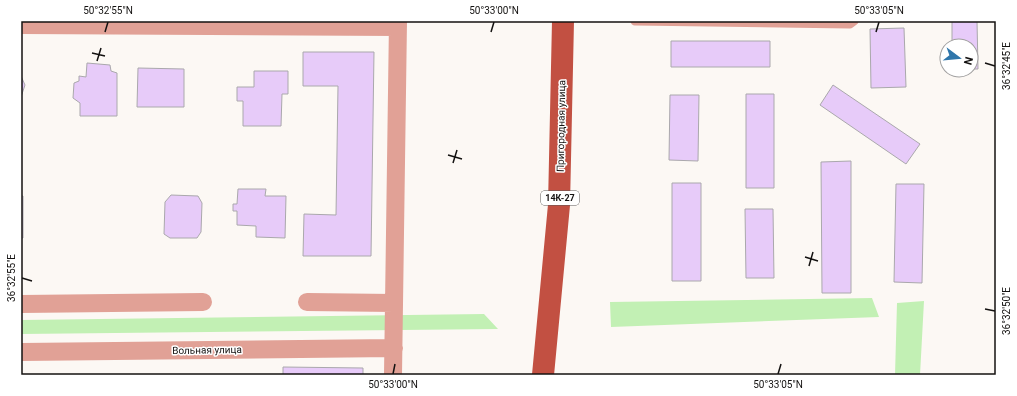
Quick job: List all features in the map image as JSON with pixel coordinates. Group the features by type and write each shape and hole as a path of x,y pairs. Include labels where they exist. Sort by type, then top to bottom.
{"main road":[{"name":"Пригородная улица","path":"543,375 559,205 563,21"}],"street":[{"path":"21,25 398,24 393,375"},
{"path":"21,304 203,302"},
{"path":"307,302 394,303"},
{"name":"Вольная улица","path":"21,352 394,348"}],"lane":[{"path":"635,21 850,24 854,21"}],"green space":[{"path":"872,298 879,317 611,327 610,302"},
{"path":"924,301 920,375 895,375 897,303"},
{"path":"484,314 498,329 21,334 21,320"}],"building":[{"path":"952,21 977,21 977,38 952,38"},
{"path":"904,28 906,87 871,88 870,29"},
{"path":"671,41 770,41 770,67 671,67"},
{"path":"303,52 374,52 371,256 303,256 304,214 336,215 338,86 303,86"},
{"path":"87,63 110,65 111,71 117,73 117,116 80,116 80,103 73,98 74,83 79,81 79,76 86,77"},
{"path":"138,68 184,69 184,107 137,107"},
{"path":"254,71 288,71 288,94 282,94 281,126 243,126 243,101 237,101 237,87 254,87"},
{"path":"21,76 25,85 21,97"},
{"path":"833,85 920,144 906,164 820,105"},
{"path":"746,94 774,94 774,188 746,188"},
{"path":"670,95 699,95 698,161 669,160"},
{"path":"851,161 851,293 822,293 821,162"},
{"path":"672,183 701,183 701,281 672,281"},
{"path":"896,184 924,184 922,283 894,282"},
{"path":"238,189 266,189 265,196 286,196 285,238 256,237 256,226 237,225 237,211 233,211 233,204 237,204"},
{"path":"171,195 198,196 202,203 201,232 197,238 170,238 164,234 165,202"},
{"path":"21,196 23,196 23,238 21,238"},
{"path":"745,209 773,209 774,278 746,278"},
{"path":"283,367 363,368 363,375 283,375"}]}
